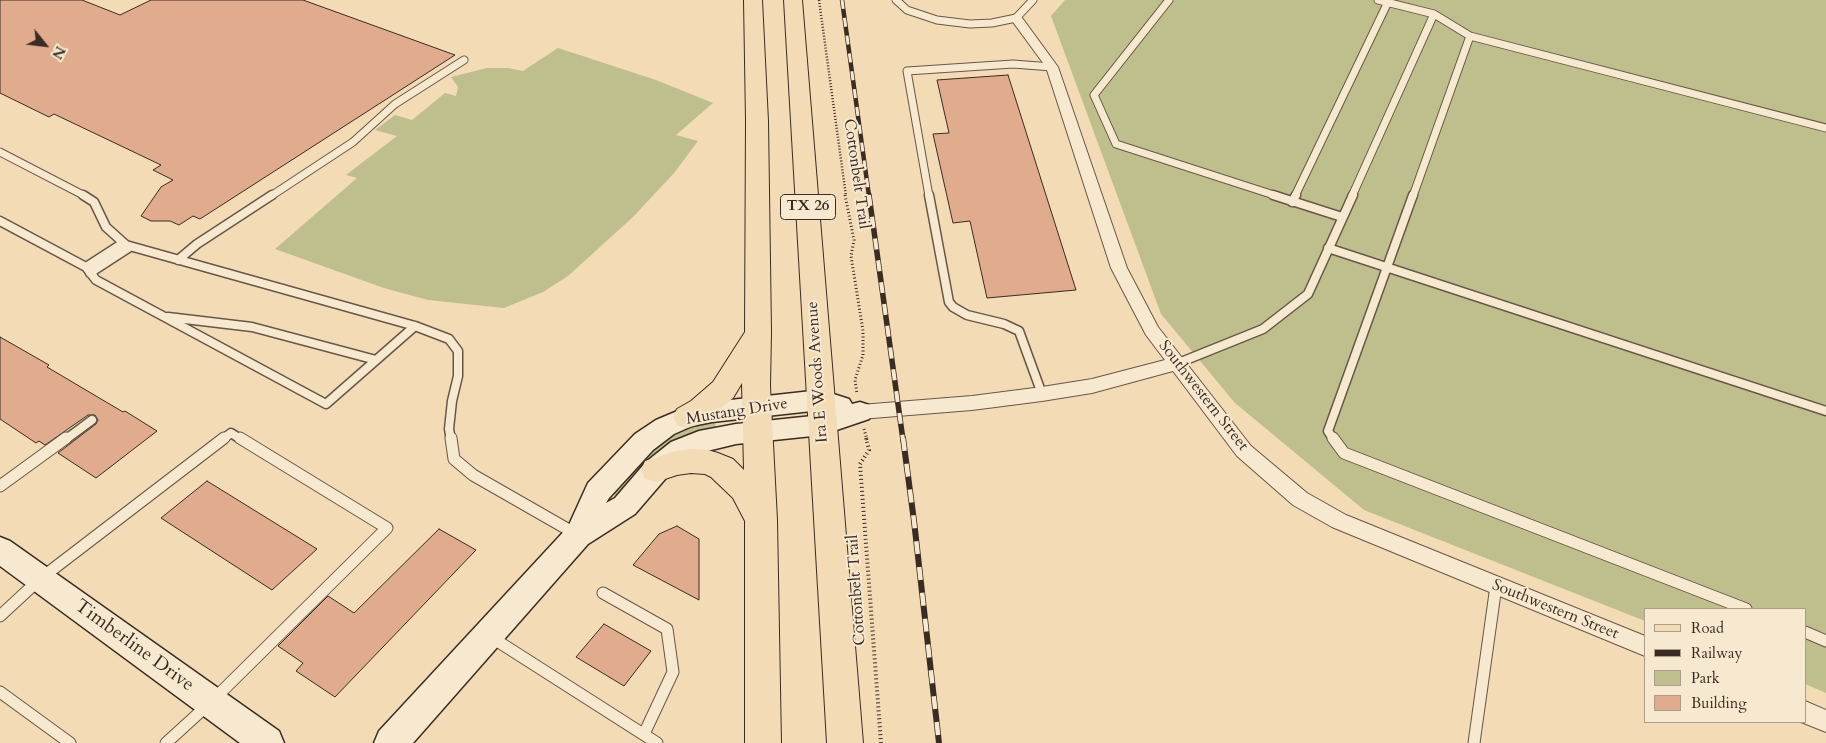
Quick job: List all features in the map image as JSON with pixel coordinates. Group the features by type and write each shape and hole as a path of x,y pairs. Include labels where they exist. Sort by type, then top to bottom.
{"main road":[{"name":"TX 26","path":"753,0 757,121 757,419 761,520 763,743"},
{"name":"Ira E Woods Avenue","path":"793,0 845,743"},
{"path":"687,417 707,404 723,390 758,332"},
{"name":"Mustang Drive","path":"578,535 598,491 624,462 644,442 665,427 687,417 757,419 822,413 860,412"},
{"name":"Mustang Drive","path":"391,743 578,535 625,506 656,470 680,450 689,445 718,437 757,419"},
{"path":"656,470 675,463 691,461 708,462 722,468 744,488 761,520"},
{"name":"Timberline Drive","path":"0,550 267,743"}],"street":[{"name":"Southwestern Street","path":"1016,18 1052,67 1119,268 1152,331 1244,451 1300,499 1339,521 1644,646"},
{"name":"Mustang Drive","path":"860,412 972,403 1042,394 1092,386 1176,364"},
{"path":"1806,712 1826,721"}],"lane":[{"path":"896,0 907,10 937,20 970,24 992,23 1016,18 1033,0"},
{"path":"1168,0 1094,95 1116,144 1342,218"},
{"path":"1378,0 1434,14 1470,36 1826,128"},
{"path":"1292,202 1388,2"},
{"path":"1176,364 1263,329 1308,294 1434,14"},
{"path":"1470,36 1328,431 1344,453 1743,608"},
{"path":"178,260 197,244 352,142 395,104 464,60"},
{"path":"1042,394 1019,331 1004,324 967,315 953,308 950,302 945,288 907,71 1013,64 1052,67"},
{"path":"0,152 80,192 94,202 106,227 127,245 415,326 449,339 458,351 458,376 452,401 449,429 454,459 473,475 578,535"},
{"path":"0,221 88,270 96,280 326,404 415,326"},
{"path":"88,270 127,245"},
{"path":"1328,248 1826,411"},
{"path":"163,316 252,327 376,360"},
{"path":"0,486 92,420"},
{"path":"0,616 40,579 231,433 387,528 211,702 166,743"},
{"path":"1474,743 1496,586"},
{"path":"603,593 667,629 674,672 644,734"},
{"path":"1806,632 1826,640"},
{"path":"489,635 657,743"},
{"path":"0,692 70,743"}],"path":[{"name":"Cottonbelt Trail","path":"819,0 849,221 854,240 851,256 864,331 863,355 852,380 869,450 860,464 881,743"}],"green space":[{"path":"1065,0 1826,0 1826,693 1806,684 1806,608 1644,608 1644,621 1364,510 1235,403 1161,314 1051,16"},
{"path":"558,48 656,80 713,103 676,135 698,141 674,173 633,217 568,276 543,292 504,308 428,300 384,288 275,249 357,178 346,175 397,136 375,130 395,115 412,120 445,93 456,96 458,87 451,77 487,68 508,68 523,71"},
{"path":"715,421 716,429 685,436 671,443 619,497 611,493 648,453 669,436 699,424"}],"building":[{"path":"0,0 82,0 120,15 151,0 303,0 455,55 200,219 193,216 179,225 170,221 151,221 141,216 161,187 173,180 153,170 161,165 54,114 49,117 0,93"},
{"path":"1008,75 1076,290 987,298 970,221 953,223 933,134 949,133 937,80"},
{"path":"0,337 49,365 47,367 157,431 96,478 58,453 96,424 98,420 95,415 88,415 45,445 39,441 36,443 0,419"},
{"path":"207,481 317,549 272,590 161,518"},
{"path":"677,526 699,539 699,600 633,565 659,534"},
{"path":"439,529 476,550 335,697 296,671 303,663 278,646 328,596 354,613"},
{"path":"604,624 651,651 624,686 576,657"}],"railway":[{"path":"842,0 869,196"},
{"path":"869,195 903,440"},
{"path":"903,438 939,743"}]}
